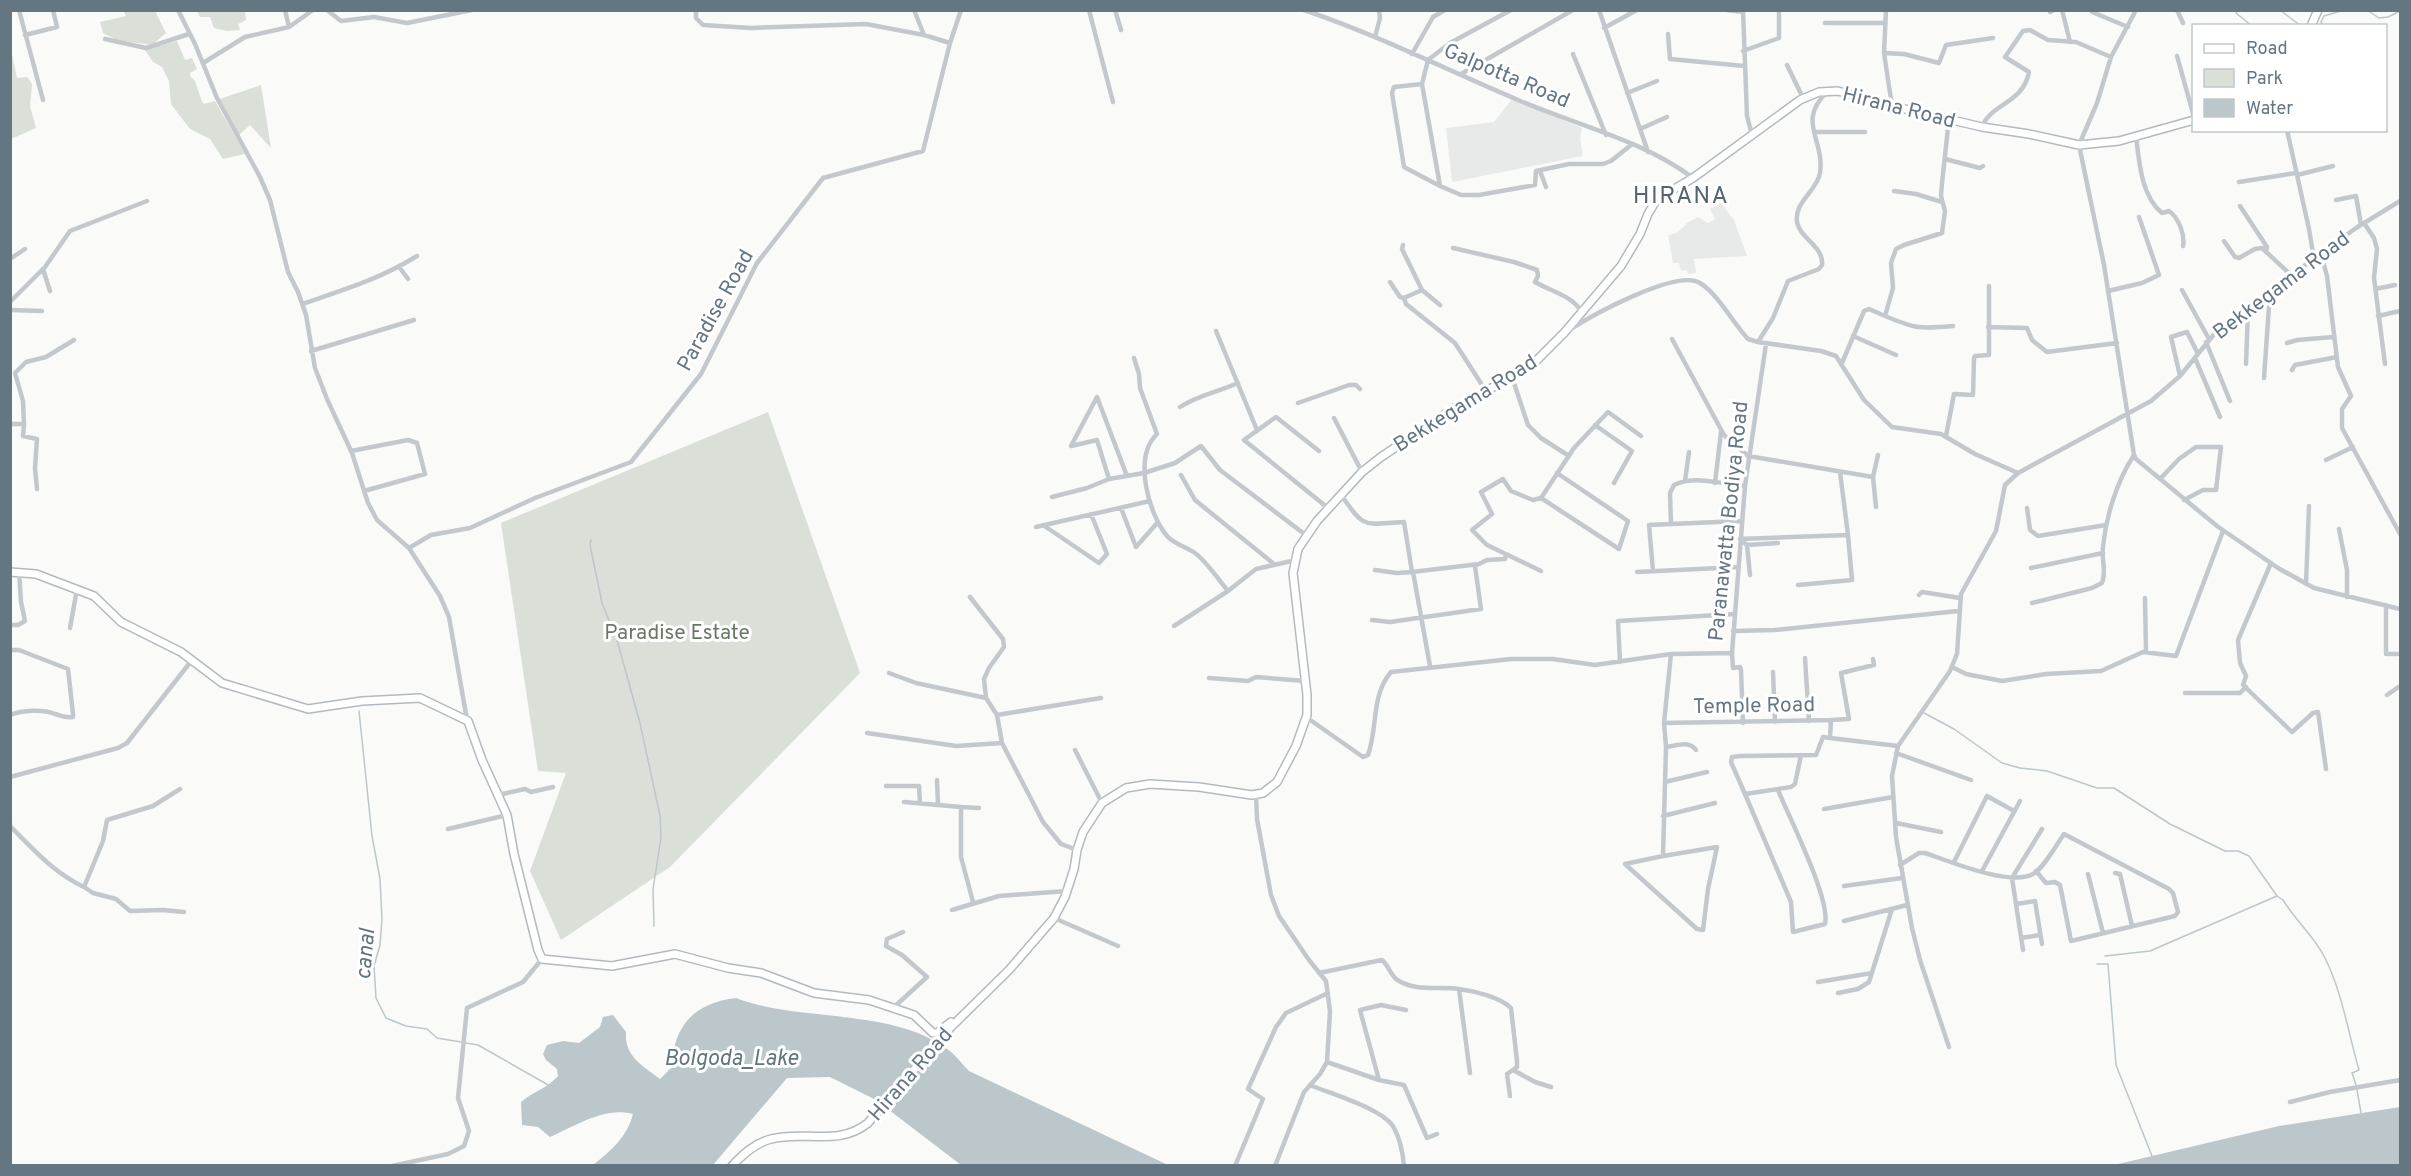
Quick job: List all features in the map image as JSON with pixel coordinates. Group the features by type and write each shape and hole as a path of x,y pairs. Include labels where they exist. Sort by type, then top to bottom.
{"street":[{"path":"19,10 43,100"},
{"path":"25,36 57,27 53,10"},
{"path":"178,10 217,98 270,200 288,272 302,304 311,351 327,399 351,451 368,504 377,520 409,549 440,596 449,616 462,698 468,721 507,815 514,854 542,959"},
{"path":"285,10 289,27"},
{"path":"203,63 245,37 289,27 313,10"},
{"path":"327,10 341,21 374,17 407,23 472,10"},
{"path":"696,10 696,18 703,25 751,28 866,24 924,35 950,43"},
{"path":"914,10 924,35"},
{"name":"Paradise Road","path":"409,549 431,535 470,528 535,498 631,462 701,374 757,263 823,178 923,151 950,43 961,10"},
{"path":"1089,10 1113,102"},
{"path":"1115,10 1121,30"},
{"name":"Galpotta Road","path":"1304,10 1375,37 1519,100 1648,152 1675,164 1693,178"},
{"path":"1375,37 1380,18 1378,10"},
{"path":"1413,54 1433,17 1445,10"},
{"path":"1440,186 1422,84 1428,60 1450,43 1511,10"},
{"path":"1461,74 1573,10"},
{"path":"1599,10 1648,152"},
{"path":"1605,28 1637,10"},
{"path":"1727,10 1743,11 1747,116 1752,135"},
{"path":"1743,51 1779,38 1779,10"},
{"path":"1887,10 1884,53 1892,106"},
{"path":"2062,10 2070,42"},
{"path":"2032,603 2102,584 2105,575 2103,553 2106,525 2113,502 2134,455 2108,291 2079,145 2097,103 2111,57 2136,10"},
{"path":"2177,10 2183,24"},
{"path":"2312,24 2318,10"},
{"path":"2092,12 2128,27"},
{"path":"1825,23 1885,23"},
{"path":"2005,57 2013,43 2027,30 2048,40 2070,42 2111,57"},
{"path":"105,39 147,48 189,34"},
{"path":"1668,34 1670,59 1744,66"},
{"path":"1884,53 1904,54 1939,63 1946,45 1993,38"},
{"path":"1573,54 1606,135"},
{"path":"1982,127 1987,117 2019,93 2028,78 2029,72 1999,54"},
{"path":"2177,56 2192,114"},
{"path":"1787,65 1803,98"},
{"path":"1627,93 1657,81"},
{"path":"1422,84 1394,87 1392,93 1404,167 1461,195 1479,195 1535,185 1536,171 1569,164 1603,164 1611,161 1631,145"},
{"name":"Hirana Road","path":"1758,342 1773,318 1788,281 1822,265 1820,252 1797,224 1799,207 1819,178 1821,164 1812,113 1820,98 1827,92 1838,91 1982,127 2030,134 2079,145 2119,141 2192,118"},
{"path":"1564,333 1629,253 1657,200 1693,178 1803,98 1827,92"},
{"path":"1640,129 1667,117"},
{"path":"1885,316 1893,288 1891,263 1896,249 1942,233 1945,211 1942,201 1949,119"},
{"path":"1814,132 1865,132"},
{"path":"2287,132 2314,260"},
{"path":"2136,136 2139,159 2150,198 2154,206 2162,213 2169,211 2173,213 2185,236 2183,246"},
{"path":"1945,159 1980,168 1983,166"},
{"path":"2239,182 2297,174 2333,166"},
{"path":"1540,171 1546,187"},
{"path":"1894,191 1942,201"},
{"path":"2336,200 2356,196 2363,224 2374,238 2377,249 2375,289 2385,364"},
{"path":"10,302 43,269 70,231 147,201"},
{"name":"Bekkegama Road","path":"2018,473 2151,401 2180,376 2220,327 2363,224 2400,201"},
{"path":"2240,206 2267,247 2266,251"},
{"path":"2108,291 2142,283 2159,275 2139,217"},
{"path":"2224,241 2235,257 2239,258 2255,249 2262,248 2292,276"},
{"path":"1403,245 1402,249 1422,290 1440,304"},
{"path":"1453,248 1514,262 1537,270 1538,276 1535,282 1579,308 1584,321"},
{"path":"10,259 25,249"},
{"path":"2321,254 2327,276 2338,367 2351,396 2342,409 2342,428 2400,534"},
{"path":"302,304 400,268 417,256"},
{"path":"400,268 408,279"},
{"path":"43,269 50,291"},
{"name":"Bekkegama Road","path":"1256,794 1263,793 1277,782 1296,746 1306,717 1305,681 1293,573 1298,549 1328,508 1362,472 1456,407 1512,377 1536,361 1564,333 1624,299 1681,280 1691,279 1709,290 1748,339 1766,344 1821,351 1836,356 1842,363"},
{"path":"1390,282 1400,297 1404,298 1406,304 1455,343 1486,391"},
{"path":"2375,289 2396,285"},
{"path":"1946,436 1954,394 1973,395 1974,358 1989,355 1989,286"},
{"path":"1404,298 1422,290"},
{"path":"2182,290 2207,341 2230,400"},
{"path":"2264,378 2270,292"},
{"path":"2246,364 2248,308"},
{"path":"1949,1047 1920,960 1907,905 1900,865 1892,776 1898,746 1939,691 1952,668 1957,654 1960,598 1996,531 2005,485 2018,473 1982,458 1946,436 1923,430 1892,427 1864,400 1842,363 1866,309 1922,329 1953,326"},
{"path":"10,310 42,311"},
{"path":"2378,316 2400,311"},
{"path":"311,351 414,320"},
{"path":"1988,327 2027,328 2032,340 2047,352 2117,344"},
{"path":"1216,331 1257,430"},
{"path":"2180,376 2171,337 2187,332 2220,417"},
{"path":"1853,336 1896,355"},
{"path":"2287,343 2333,337"},
{"path":"1672,339 1721,431 1748,456 1873,477"},
{"path":"37,489 35,468 37,439 23,436 22,401 15,373 26,362 46,357 74,340"},
{"name":"Paranawatta Bodiya Road","path":"1306,717 1363,757 1368,755 1374,738 1377,699 1383,681 1391,672 1511,659 1553,659 1595,664 1671,654 1732,653 1748,456 1766,344"},
{"path":"2292,370 2295,365 2337,357"},
{"path":"1134,358 1140,388 1157,434 1150,441 1144,473 1150,501 1158,522 1169,538 1197,554 1228,591"},
{"path":"1512,377 1528,425 1541,438 1569,456"},
{"path":"1180,407 1195,397 1221,390 1238,382"},
{"path":"1298,403 1349,385 1356,385 1360,389"},
{"path":"1109,479 1097,440 1071,446 1097,397 1126,476"},
{"path":"1541,571 1487,544 1472,530 1492,514 1481,492 1503,479 1511,491 1533,500 1541,498 1569,456 1608,412 1641,435"},
{"path":"1319,451 1276,417 1244,440 1328,508"},
{"path":"1334,418 1362,472"},
{"path":"10,424 24,424"},
{"path":"1595,425 1632,451 1614,483"},
{"path":"1715,483 1721,431"},
{"path":"351,451 408,440 417,443 425,474 364,490"},
{"path":"1052,497 1088,488 1109,479 1144,473 1175,463 1201,446 1220,470 1307,536"},
{"path":"2160,479 2179,459 2196,447 2221,447 2216,490 2203,489 2184,500"},
{"path":"2326,460 2353,447"},
{"path":"1685,481 1689,452"},
{"path":"1876,507 1873,477 1878,455"},
{"path":"2134,455 2223,531 2306,584 2347,597 2400,609"},
{"path":"1798,585 1852,580 1840,471"},
{"path":"1541,498 1619,549 1628,521 1557,473"},
{"path":"1181,475 1195,500 1274,564"},
{"path":"1671,524 1670,492 1674,485 1685,481 1745,486"},
{"path":"1341,495 1358,519 1366,524 1404,522 1430,666"},
{"path":"1036,527 1150,501"},
{"path":"2306,584 2309,506"},
{"path":"1122,508 1136,547 1158,522"},
{"path":"2027,508 2030,530 2034,535 2106,525"},
{"path":"1043,525 1099,563 1107,554 1091,514"},
{"path":"1653,572 1649,525 1742,521"},
{"path":"2339,529 2347,570 2347,597"},
{"path":"1952,668 1966,674 2002,681 2046,674 2101,671 2146,652 2178,655 2223,531"},
{"path":"1740,540 1848,535"},
{"path":"1740,540 1747,545 1778,543"},
{"path":"1747,545 1750,575"},
{"path":"2031,568 2103,553"},
{"path":"1372,620 1390,622 1481,609 1475,566 1487,560 1505,559 1506,555"},
{"path":"1174,626 1228,591 1256,569 1296,560"},
{"path":"2271,563 2238,640 2237,652 2246,676 2243,685 2292,732 2313,713 2318,712 2326,769"},
{"path":"1376,570 1396,573 1479,564"},
{"path":"1637,572 1739,567"},
{"path":"10,625 18,625 26,621 15,572 36,574 94,596 121,622 181,652 222,683 308,709 362,701 420,698 468,721"},
{"path":"70,628 76,590"},
{"path":"1919,595 1922,592 1960,598"},
{"path":"970,597 1003,639 1004,647 984,679 986,698 997,715 1002,743 1043,822 1060,844 1077,850"},
{"path":"2145,598 2146,652"},
{"path":"2386,605 2386,654 2400,654"},
{"path":"1733,631 1786,629 1958,611"},
{"path":"1620,662 1618,621 1735,614"},
{"path":"10,650 19,650 68,669 73,717 63,718 54,713 41,711 10,715"},
{"path":"1732,653 1733,668 1740,667 1741,669 1743,723"},
{"path":"1663,856 1666,747 1664,723 1671,654"},
{"path":"1805,658 1809,721"},
{"path":"1831,720 1849,719 1840,673 1874,665 1873,659"},
{"path":"10,777 118,748 127,742 192,660"},
{"path":"1773,672 1776,722"},
{"path":"889,673 916,683 986,698"},
{"path":"1209,678 1248,681 1256,677 1305,681"},
{"path":"2387,694 2400,686"},
{"path":"2185,693 2240,693 2246,687"},
{"path":"997,715 1101,698"},
{"name":"Temple Road","path":"1664,723 1831,720 1830,738 1898,746"},
{"path":"867,733 956,746 1002,743"},
{"path":"1778,790 1823,896 1827,918 1825,924 1793,932 1791,902 1731,762 1732,757 1816,754 1823,737 1830,738"},
{"path":"1666,747 1687,744 1696,750"},
{"path":"1075,750 1102,803"},
{"path":"1896,753 1971,780"},
{"path":"1745,794 1778,790 1795,784 1801,755"},
{"path":"1665,782 1707,772"},
{"path":"937,780 939,805"},
{"path":"1118,946 1054,918 1067,891 1083,832 1102,803 1126,788 1150,784 1256,794 1257,819 1270,896 1279,916 1326,981 1330,1011 1327,1062 1304,1092 1275,1166"},
{"path":"886,786 919,786 920,803"},
{"path":"498,795 525,789 531,792 553,788"},
{"path":"84,887 103,841 107,820 153,806 180,789"},
{"path":"1954,862 1987,796 2014,811"},
{"path":"1824,809 1893,797"},
{"path":"1982,871 2020,801"},
{"path":"904,802 979,808"},
{"path":"1664,816 1715,802"},
{"path":"961,807 961,857 973,903"},
{"path":"448,829 507,815"},
{"path":"1896,823 1941,832"},
{"path":"10,826 66,879 93,893 116,899 130,911 184,912"},
{"path":"2023,950 2012,878 2042,829"},
{"path":"1900,865 1919,853 2012,878 2026,877 2036,871 2064,834 2173,893 2177,915 2071,941 2060,885 2055,882 2046,883 2036,871"},
{"path":"1717,847 1708,889 1703,930 1697,929 1625,864 1663,856 1717,847"},
{"path":"2115,873 2120,874 2132,926"},
{"path":"2088,874 2103,933"},
{"path":"1844,886 1902,878"},
{"path":"952,909 999,896 1067,891"},
{"path":"2016,904 2035,901 2042,944"},
{"path":"1844,921 1907,905"},
{"path":"1838,993 1864,986 1869,982 1892,909"},
{"name":"Hirana Road","path":"732,1166 745,1153 771,1139 844,1136 857,1131 877,1113 951,1027 1010,970 1054,918"},
{"path":"893,1008 927,976 902,955 886,946 887,939 903,932"},
{"path":"2021,938 2040,935"},
{"path":"542,959 606,966 675,954 728,968 761,973 814,993 869,1000 914,1015 933,1033 937,1033 954,1020 959,1019"},
{"path":"392,1166 448,1154 464,1146 469,1131 458,1098 467,1008 523,982 542,959"},
{"path":"1319,973 1382,960 1392,976 1401,982 1431,989 1458,989 1505,1002 1511,1008 1517,1062 1517,1068 1507,1074 1510,1096"},
{"path":"1818,982 1872,973"},
{"path":"1458,989 1470,1073"},
{"path":"1235,1166 1263,1099 1248,1089 1276,1027 1286,1013 1328,993"},
{"path":"1379,1080 1360,1010 1380,1005 1406,1010"},
{"path":"1327,1062 1379,1080 1404,1085 1428,1138 1437,1134"},
{"path":"1513,1070 1535,1082 1551,1087"},
{"path":"2290,1102 2330,1092 2400,1080"},
{"path":"1310,1085 1383,1115 1394,1128 1403,1154 1404,1166"}],"shaded area":[{"path":"1512,99 1582,128 1580,139 1583,156 1452,182 1446,128 1494,122"},
{"path":"1721,203 1734,220 1747,256 1694,259 1696,273 1688,274 1687,270 1681,271 1679,263 1673,263 1668,235 1677,233 1687,223 1698,217 1708,223 1715,219 1710,209"}],"green space":[{"path":"123,11 157,11 166,33 152,45 117,40 103,33 100,22 126,16"},
{"path":"197,11 245,11 246,20 238,24 240,30 227,31 214,28 210,17 200,17"},
{"path":"177,41 185,60 192,58 197,69 190,73 190,76 195,81 202,102 204,104 215,101 245,154 223,159 210,139 190,129 171,104 169,81 162,67 153,62 145,50"},
{"path":"11,50 17,78 27,77 32,84 30,106 36,128 11,139"},
{"path":"261,85 271,148 250,125 239,135 220,99"},
{"name":"Paradise Estate","path":"768,412 860,673 670,867 561,940 530,871 566,773 538,771 501,523"}],"water":[{"name":"Bolgoda_Lake","path":"736,998 761,1006 789,1011 875,1021 927,1037 950,1051 969,1071 1168,1165 961,1165 876,1100 830,1077 787,1078 713,1165 593,1165 618,1143 627,1130 633,1114 622,1112 601,1115 550,1137 538,1127 522,1125 521,1102 550,1084 558,1076 557,1069 546,1060 543,1054 547,1045 563,1041 579,1043 600,1027 603,1017 613,1015 626,1032 631,1054 641,1065 660,1079 672,1067 677,1039 689,1019 709,1005"},
{"path":"2400,1107 2400,1165 2114,1165 2279,1126"}],"waterway":[{"path":"2238,10 2236,13 2250,24"},
{"path":"2280,10 2298,24"},
{"path":"2322,24 2324,16 2344,10"},
{"path":"2367,10 2379,18 2388,17 2400,11"},
{"path":"591,540 590,545 602,603 617,640 640,723 660,816 661,838 653,889 654,926"},
{"name":"canal","path":"359,711 372,836 380,879 382,919 380,945 374,966 376,998 386,1018 406,1026 427,1029 437,1038 461,1042"},
{"path":"1924,713 1954,729 2002,763 2047,771 2097,788 2114,788 2170,824 2225,851 2238,851 2249,856 2277,896 2283,900 2315,941 2324,956 2340,997 2359,1070 2352,1073 2356,1085"},
{"path":"2105,956 2150,951 2277,896"},
{"path":"2097,964 2108,964 2116,1065 2152,1156"},
{"name":"canal","path":"466,1043 478,1045 550,1086"},
{"path":"2357,1090 2361,1113"}],"district":[{"name":"HIRANA","path":"1681,195"}]}
